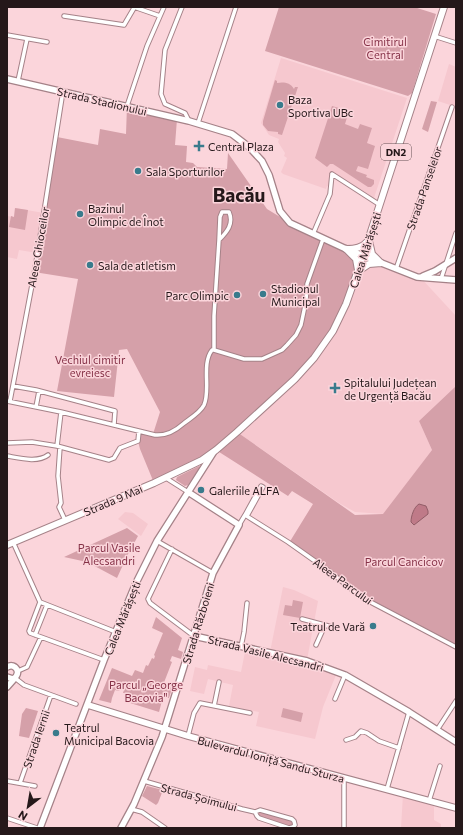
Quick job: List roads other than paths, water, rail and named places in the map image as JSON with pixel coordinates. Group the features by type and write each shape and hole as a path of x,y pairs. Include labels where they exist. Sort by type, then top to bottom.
{"main road":[{"name":"Calea Mărășești","path":"215,451 305,368 328,339 341,317 364,256 444,7"},
{"path":"346,249 364,245 369,239"},
{"path":"369,239 372,254 381,263"},
{"path":"346,249 356,259 358,271 369,264 381,263"},
{"name":"Strada 9 Mai","path":"10,544 196,463 215,451"}],"street":[{"path":"64,16 124,25 134,7 160,16"},
{"path":"127,106 147,46 164,7"},
{"path":"182,7 165,50 161,94 165,104 185,113 189,121"},
{"path":"198,123 236,7"},
{"path":"7,35 47,42"},
{"path":"434,36 456,43"},
{"path":"18,81 28,39"},
{"name":"Strada Stadionului","path":"7,79 198,123 232,134 249,147 259,158 266,169 283,215 290,223 323,239 396,270 420,277 456,280"},
{"name":"Aleea Ghioceilor","path":"8,401 13,386 46,199 63,91"},
{"name":"Strada Panselelor","path":"396,270 452,107"},
{"path":"313,234 330,194 331,174 380,205"},
{"path":"214,350 214,316 219,240 221,213 229,212 231,220 229,229 219,240"},
{"path":"441,279 456,233"},
{"path":"214,350 244,359 262,359 278,352 288,345 296,335 301,325 306,301 307,284 323,239"},
{"path":"420,277 431,273 456,258"},
{"path":"8,401 61,412 155,435 167,434 177,429 204,405 209,354 212,350 214,350"},
{"path":"13,386 39,391 114,411 114,425"},
{"path":"36,407 39,391"},
{"path":"61,412 58,446 58,476 61,503 59,507 65,520"},
{"path":"7,443 32,442 58,446 109,460 114,458 120,448 138,441 139,431"},
{"name":"Calea Mărășești","path":"38,828 136,583 157,541 215,451"},
{"path":"7,456 24,459 40,459 48,455"},
{"path":"165,477 239,525 246,515 263,486 261,486 246,515"},
{"name":"Aleea Parcului","path":"246,515 329,571 361,597 456,647"},
{"name":"Strada Războieni","path":"121,828 144,781 164,729 213,573 239,525"},
{"path":"157,541 213,573"},
{"path":"10,544 40,602 116,632"},
{"name":"Strada Vasile Alecsandri","path":"172,549 148,599 150,603 194,636 307,661 345,675 409,712 456,742"},
{"path":"40,602 29,631 35,635 104,660"},
{"path":"241,647 247,603"},
{"path":"35,635 47,605"},
{"path":"302,619 333,626"},
{"path":"316,645 325,625"},
{"path":"18,671 27,667 41,637"},
{"path":"7,668 14,666 18,671"},
{"path":"7,687 18,675 18,671"},
{"path":"335,699 345,675"},
{"path":"7,677 10,679 15,678 24,685 76,704"},
{"path":"214,706 219,682"},
{"name":"Strada Iernii","path":"20,783 51,695"},
{"path":"437,730 456,701"},
{"path":"188,736 194,713 200,703 250,713"},
{"name":"Bulevardul Ioniță Sandu Sturza","path":"88,704 188,736 456,808"},
{"path":"387,789 409,712"},
{"path":"346,740 361,732 368,733 379,742 399,748"},
{"path":"429,801 440,766"},
{"path":"344,778 344,828"},
{"path":"7,781 35,786"},
{"name":"Strada Șoimului","path":"144,781 255,812 260,810 292,819 295,822 295,825 292,828 289,828 259,818 255,812"},
{"path":"131,809 142,812 165,828"},
{"path":"7,818 38,828"}],"place":[{"name":"Baza Sportiva UBc","path":"280,105"},
{"name":"Central Plaza","path":"199,146"},
{"name":"Sala Sporturilor","path":"138,171"},
{"name":"Bazinul Olimpic de Înot","path":"80,214"},
{"name":"Sala de atletism","path":"90,265"},
{"name":"Stadionul Municipal","path":"263,294"},
{"name":"Parc Olimpic","path":"237,295"},
{"name":"Spitalului Județean de Urgență Bacău","path":"335,388"},
{"name":"Galeriile ALFA","path":"201,490"},
{"name":"Teatrul de Vară","path":"373,626"},
{"name":"Teatrul Municipal Bacovia","path":"56,733"}],"district":[{"name":"Bacău","path":"239,194"}],"park label":[{"name":"Cimitirul Central","path":"385,47"},
{"name":"Vechiul cimitir evreiesc","path":"90,365"},
{"name":"Parcul Vasile Alecsandri","path":"109,553"},
{"name":"Parcul Cancicov","path":"404,561"},
{"name":"Parcul „George Bacovia\"","path":"146,690"}]}
